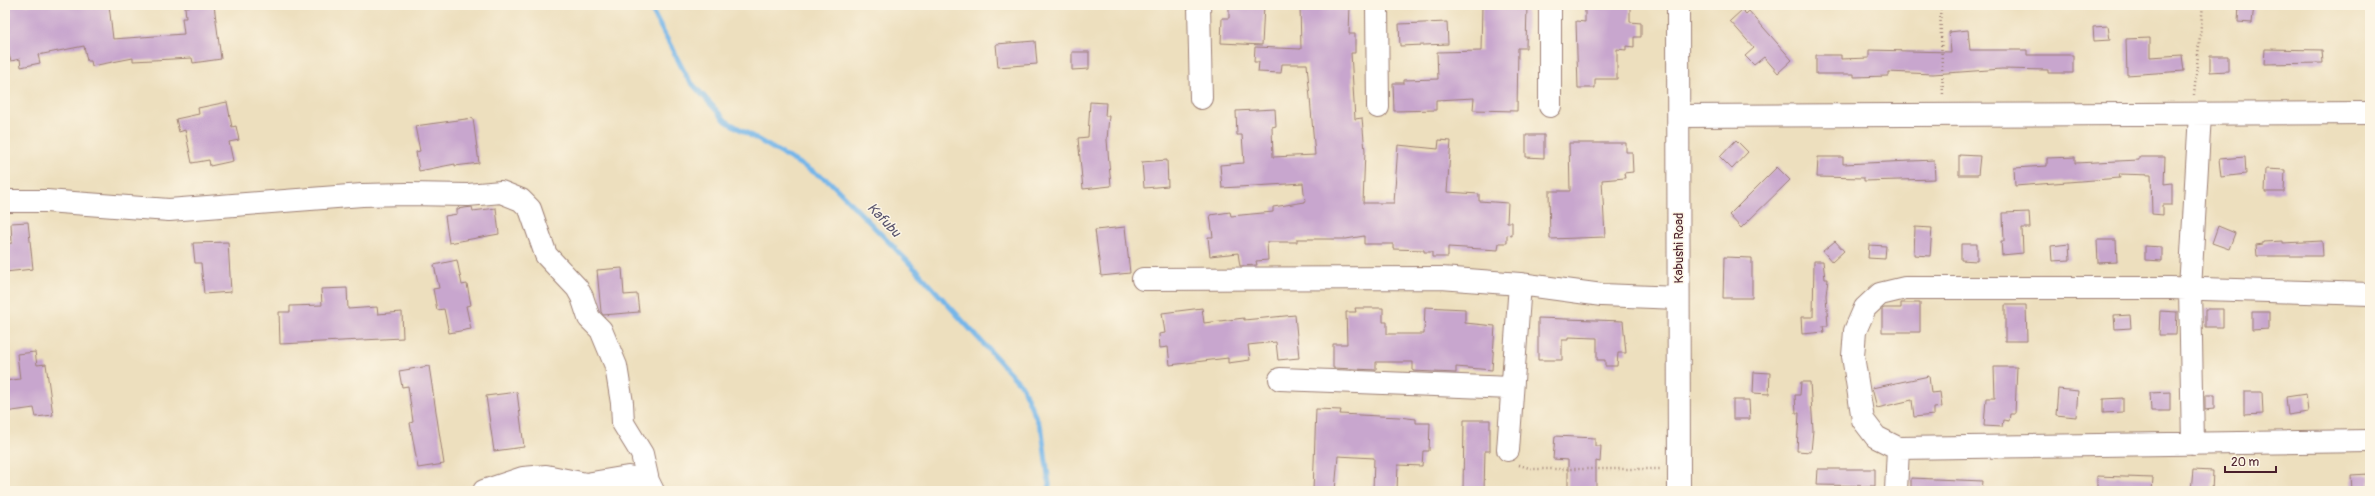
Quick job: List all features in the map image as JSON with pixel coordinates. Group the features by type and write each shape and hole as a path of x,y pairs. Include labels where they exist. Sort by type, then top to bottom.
{"street":[{"path":"1199,5 1201,98"},
{"path":"1377,5 1378,107"},
{"path":"1550,5 1550,106"},
{"name":"Kabushi Road","path":"1678,5 1680,116 1678,298 1679,491"},
{"path":"1680,116 2370,113"},
{"path":"2192,444 2190,289 2196,114"},
{"path":"5,201 46,201 169,210 400,194 468,195 501,192 521,200 530,209 546,255 577,288 582,297 589,318 601,330 616,366 622,403 623,423 642,454 650,486"},
{"path":"1143,279 1441,278 1520,284 1602,295 1678,298"},
{"path":"1508,450 1520,284"},
{"path":"2370,294 2190,289 1905,288 1880,294 1865,308 1855,331 1853,356 1862,420 1876,437 1898,448 2370,441"},
{"path":"1280,379 1512,388"},
{"path":"1896,491 1898,448"},
{"path":"484,491 523,478 546,476 586,484 628,477 650,486"}],"path":[{"path":"1940,5 1944,115"},
{"path":"2196,114 2203,5"},
{"path":"1508,450 1518,464 1533,470 1679,469"}],"building":[{"path":"9,5 109,5 113,39 184,34 182,18 186,18 185,7 214,5 221,59 193,63 192,58 133,61 133,58 92,66 91,61 87,61 84,46 38,55 40,63 21,67 20,59 11,61 5,44 5,10 9,9"},
{"path":"1229,5 1264,5 1262,45 1221,43 1222,18 1229,18"},
{"path":"1300,5 1350,5 1349,34 1355,34 1355,53 1351,53 1355,119 1362,118 1365,151 1363,203 1394,203 1398,145 1438,149 1439,140 1451,141 1447,192 1479,194 1479,201 1508,203 1507,222 1512,222 1512,236 1507,235 1507,243 1499,243 1498,250 1448,247 1448,257 1432,257 1432,252 1424,252 1424,250 1393,249 1393,244 1364,244 1364,236 1346,239 1297,239 1297,242 1267,242 1268,260 1256,261 1257,265 1240,266 1238,253 1210,256 1208,237 1213,237 1210,215 1230,212 1231,216 1273,212 1273,207 1305,202 1303,183 1222,188 1220,165 1244,163 1242,135 1237,135 1236,111 1275,109 1276,126 1272,127 1273,157 1315,155 1307,64 1282,64 1281,73 1258,72 1259,62 1254,62 1255,47 1301,49"},
{"path":"1482,5 1527,5 1526,48 1518,48 1517,111 1473,110 1474,98 1436,100 1436,110 1394,111 1393,83 1404,83 1404,80 1438,79 1437,52 1481,51"},
{"path":"1585,5 1630,5 1630,22 1641,23 1641,37 1634,37 1634,47 1626,46 1626,50 1617,49 1617,79 1595,79 1595,88 1578,88 1576,21 1585,22"},
{"path":"2239,5 2254,5 2252,23 2238,22"},
{"path":"1742,10 1746,14 1749,11 1792,60 1778,73 1764,57 1754,65 1745,56 1754,48 1730,21"},
{"path":"1447,22 1448,44 1400,46 1399,24"},
{"path":"2108,26 2110,40 2094,41 2093,27"},
{"path":"1968,30 1970,50 2027,50 2027,55 2073,55 2073,73 2048,73 2048,70 2002,69 1933,74 1888,72 1888,76 1854,77 1854,74 1816,74 1816,55 1841,55 1841,59 1869,58 1869,50 1951,52 1949,32"},
{"path":"2150,38 2150,57 2182,55 2184,71 2127,75 2126,39"},
{"path":"1035,41 1037,64 998,67 996,44"},
{"path":"2265,49 2322,50 2323,63 2264,64"},
{"path":"1072,52 1089,52 1089,69 1072,70"},
{"path":"2210,56 2228,56 2228,71 2210,72"},
{"path":"227,102 232,127 236,126 239,140 229,142 233,161 210,166 209,160 192,163 185,130 179,132 176,119 199,114 198,108"},
{"path":"1090,102 1106,103 1105,116 1109,116 1107,140 1111,186 1083,189 1078,138 1088,137"},
{"path":"473,118 479,163 455,166 455,164 419,171 416,152 420,151 415,126"},
{"path":"1526,135 1544,135 1544,158 1526,157"},
{"path":"1736,140 1748,152 1732,169 1720,157"},
{"path":"1569,143 1626,143 1626,152 1632,152 1633,172 1624,173 1625,178 1602,180 1605,237 1550,239 1549,191 1570,191"},
{"path":"1959,155 1980,156 1978,175 1959,175"},
{"path":"1818,157 1843,157 1843,164 1934,160 1935,179 1864,181 1864,178 1817,177"},
{"path":"2075,157 2075,163 2139,160 2139,157 2165,157 2164,184 2172,183 2172,205 2163,205 2163,215 2152,214 2151,175 2119,174 2120,178 2015,186 2014,168 2047,166 2047,158"},
{"path":"2245,157 2246,174 2221,177 2219,159"},
{"path":"1167,160 1168,186 1144,188 1142,162"},
{"path":"1777,167 1790,180 1741,228 1729,215"},
{"path":"2266,169 2285,170 2284,192 2265,192"},
{"path":"472,207 473,211 496,208 499,234 449,243 445,216 457,214 457,209"},
{"path":"2029,212 2030,228 2022,228 2023,253 2002,255 2001,241 2004,241 2003,213"},
{"path":"28,222 33,269 5,272 5,244 12,243 11,223"},
{"path":"2218,226 2235,233 2229,249 2212,243"},
{"path":"1125,227 1130,273 1101,276 1095,230"},
{"path":"1915,227 1932,228 1930,256 1914,255"},
{"path":"2097,240 2116,240 2117,262 2098,263"},
{"path":"1835,241 1844,251 1832,262 1823,251"},
{"path":"2283,241 2283,243 2322,241 2323,256 2257,256 2256,245 2263,244 2263,242"},
{"path":"228,242 231,292 204,294 201,263 195,263 193,243"},
{"path":"1961,244 1977,244 1977,261 1961,260"},
{"path":"2069,244 2070,260 2052,261 2051,246"},
{"path":"1869,245 1886,246 1885,259 1868,258"},
{"path":"2145,246 2162,247 2162,261 2145,260"},
{"path":"1724,257 1752,258 1752,298 1723,298"},
{"path":"457,260 462,285 467,284 471,305 466,306 471,329 449,333 444,309 437,310 433,289 439,288 434,265"},
{"path":"1814,261 1823,261 1825,279 1828,279 1826,295 1828,326 1823,326 1824,332 1802,334 1801,317 1813,317"},
{"path":"622,268 624,295 637,294 639,312 603,315 601,312 597,270"},
{"path":"347,288 348,309 377,307 378,314 402,312 403,338 280,344 279,312 290,312 290,306 322,305 321,289"},
{"path":"1901,303 1920,303 1920,332 1882,332 1882,309 1901,308"},
{"path":"2005,305 2026,305 2027,341 2005,341"},
{"path":"1425,307 1465,309 1465,323 1495,326 1492,370 1456,367 1456,373 1413,371 1413,362 1376,362 1376,370 1333,368 1333,344 1347,344 1346,312 1356,312 1355,308 1383,308 1383,322 1387,322 1387,334 1424,334"},
{"path":"1202,308 1204,323 1244,318 1244,320 1295,315 1299,358 1278,360 1276,342 1248,345 1250,360 1228,363 1228,358 1170,365 1168,347 1160,348 1159,334 1165,333 1162,313"},
{"path":"2205,309 2223,309 2223,327 2205,327"},
{"path":"2160,311 2177,312 2176,335 2159,335"},
{"path":"2252,312 2269,312 2269,329 2252,330"},
{"path":"2130,315 2131,328 2115,329 2114,316"},
{"path":"1538,318 1623,321 1626,353 1618,353 1617,366 1605,366 1605,360 1597,360 1597,338 1568,337 1568,340 1562,340 1562,360 1538,360"},
{"path":"35,352 37,365 46,364 53,415 36,417 34,408 5,412 5,381 20,379 17,354"},
{"path":"429,366 444,464 418,468 410,423 413,422 408,386 402,387 399,371"},
{"path":"1994,367 2017,367 2015,414 2010,414 2009,421 2003,420 2002,427 1984,426 1986,398 1995,398"},
{"path":"1754,372 1770,373 1769,394 1753,393"},
{"path":"1929,376 1931,393 1940,392 1942,407 1934,408 1934,415 1914,417 1912,400 1877,408 1872,388"},
{"path":"1801,382 1810,382 1813,430 1811,452 1797,451 1799,413 1796,413 1795,395 1800,395"},
{"path":"2058,389 2078,391 2076,417 2056,415"},
{"path":"517,392 524,447 494,451 486,396"},
{"path":"2170,392 2170,411 2151,411 2150,393"},
{"path":"2244,392 2262,392 2263,414 2244,415"},
{"path":"2306,394 2308,412 2288,415 2286,397"},
{"path":"2205,395 2214,395 2214,409 2205,410"},
{"path":"2123,398 2123,412 2103,413 2103,399"},
{"path":"1733,400 1749,400 1750,419 1733,419"},
{"path":"1316,409 1341,410 1340,414 1416,419 1416,423 1430,423 1429,451 1423,451 1422,466 1398,465 1397,491 1373,491 1374,458 1338,456 1335,491 1313,491"},
{"path":"1464,420 1490,420 1490,451 1485,451 1484,491 1463,491"},
{"path":"1555,436 1595,438 1595,446 1601,446 1600,462 1596,461 1596,491 1568,491 1568,460 1553,459"},
{"path":"1818,469 1875,469 1875,486 1817,485"},
{"path":"2193,470 2213,471 2212,491 2191,491"},
{"path":"2369,474 2370,491 2352,491 2351,475"},
{"path":"2097,476 2153,478 2152,491 2097,491"},
{"path":"1911,478 1983,481 1982,491 1911,491"}],"waterway":[{"name":"Kafubu","path":"649,5 688,79 726,121 829,181 920,274 1022,386 1042,431 1050,491"}]}
